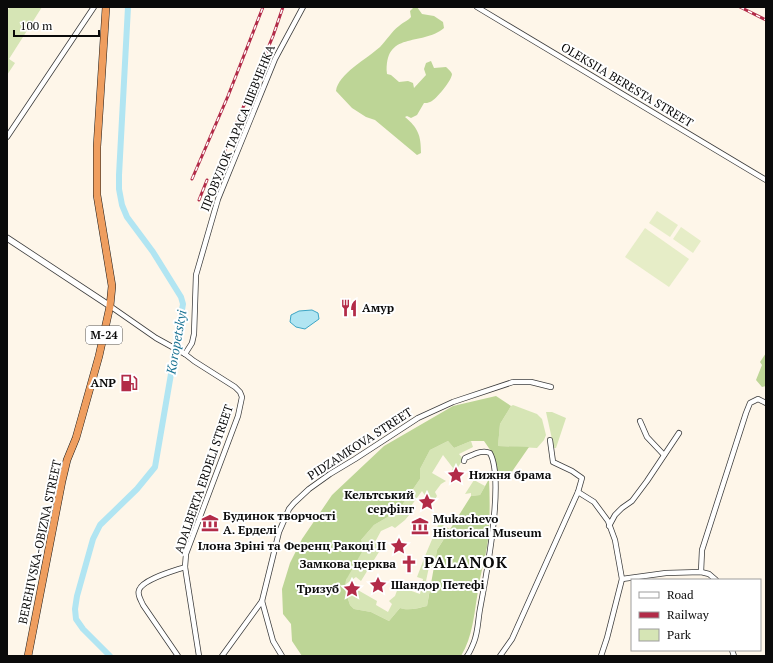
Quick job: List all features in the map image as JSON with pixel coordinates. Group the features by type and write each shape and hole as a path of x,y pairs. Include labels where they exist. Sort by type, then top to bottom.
{"highway":[{"name":"BEREHIVSKA-OBIZNA STREET","path":"28,656 62,481 67,460 76,438 95,369 110,306 112,286 97,195 98,147 106,7"}],"street":[{"path":"7,137 94,7"},
{"name":"ПРОВУЛОК ТАРАСА ШЕВЧЕНКА","path":"183,353 192,342 194,334 196,275 218,199 275,59 303,7"},
{"name":"OLEKSIIA BERESTA STREET","path":"477,7 766,180"},
{"path":"7,238 110,306"},
{"name":"ADALBERTA ERDELI STREET","path":"110,306 171,347 183,353 235,387 240,392 242,397 238,416 189,544 185,567 199,656"},
{"name":"PIDZAMKOVA STREET","path":"282,656 273,641 262,601 279,532 285,516 294,503 309,489 330,474 418,418 453,402 513,382 531,382 551,387"},
{"path":"701,572 702,550 746,413 750,403 758,400 766,402"},
{"path":"640,421 647,437 664,455"},
{"path":"609,526 615,515 632,501 647,481 678,433"},
{"path":"500,656 512,639 578,492 582,478 572,471 553,462 550,440"},
{"path":"464,461 466,458 484,451 490,453 495,473 493,524 482,598 475,641 467,656"},
{"path":"578,492 594,502 608,522 615,540 622,579 601,656"},
{"path":"178,656 143,605 139,596 139,590 142,585 148,581 185,567"},
{"path":"622,579 666,573 701,572 709,574 715,579"},
{"path":"222,656 262,601"}],"green space":[{"path":"10,7 42,7 9,59 15,63 7,75 7,11"},
{"path":"414,7 417,7 422,14 434,16 443,22 444,28 435,34 398,45 391,51 388,60 387,74 391,75 399,82 408,81 413,83 414,88 426,75 424,69 426,63 431,61 434,68 446,67 452,74 447,85 440,94 428,103 424,103 417,115 411,118 407,116 405,117 418,132 421,153 417,155 375,120 366,117 352,108 336,91 342,78 380,47 396,28 411,17 410,11"},
{"path":"657,211 678,225 670,237 649,223"},
{"path":"681,227 701,241 693,253 673,239"},
{"path":"645,228 689,259 669,287 625,257"},
{"path":"766,353 766,386 762,387 756,380 762,365 760,362"},
{"path":"496,396 511,406 500,424 498,446 529,447 511,473 497,475 493,454 484,441 471,441 454,448 448,441 430,450 420,469 420,479 398,511 374,525 361,540 363,550 346,580 345,590 350,605 354,609 371,612 389,621 400,608 410,609 427,606 437,550 471,496 480,495 489,479 490,502 487,546 471,633 461,656 302,656 292,641 291,624 283,614 282,589 290,563 302,539 332,495 384,446 453,406"},
{"path":"513,405 537,414 542,419 546,435 544,440 537,448 498,446 500,424"},
{"path":"546,412 552,412 566,418 556,448 554,448"},
{"path":"448,441 454,448 471,441 473,447 459,454 463,459 454,474 451,472 453,468 443,455 432,473 446,481 441,484 435,492 437,496 430,507 430,503 422,491 411,506 414,509 405,520 395,528 392,526 381,531 375,542 382,547 361,581 356,577 346,584 346,580 361,540 374,525 398,511 420,479 420,469 430,450"},
{"path":"474,480 485,486 480,495 471,496 471,493 465,494"},
{"path":"439,523 450,529 437,550 434,567 429,567 426,581 431,582 427,606 410,609 400,608 389,621 371,612 354,609 350,605 345,590 346,585 347,587 351,587 354,591 356,589 377,601 376,605 388,612 392,604 389,601 395,596 398,588 403,588 420,594 423,579 417,577"}],"water":[{"path":"312,310 318,313 319,319 305,329 296,327 290,322 291,315 299,311"}],"waterway":[{"name":"Koropetskyi","path":"110,656 83,629 76,619 75,609 77,596 93,539 100,525 137,489 155,467 183,304 181,297 153,252 127,217 122,205 119,189 128,7"}],"railway":[{"path":"192,179 228,96 263,7"},
{"path":"209,189 273,36 283,7"},
{"path":"740,7 766,20"},
{"path":"199,200 207,180"}],"place":[{"name":"Амур","path":"349,308"},
{"name":"ANP","path":"129,383"},
{"name":"Нижня брама","path":"456,475"},
{"name":"Кельтський серфінг","path":"427,502"},
{"name":"Будинок творчості А. Ерделі","path":"210,523"},
{"name":"Mukachevo Historical Museum","path":"420,526"},
{"name":"Ілона Зріні та Ференц Ракоці II","path":"399,546"},
{"name":"Замкова церква","path":"409,564"},
{"name":"Шандор Петефі","path":"378,585"},
{"name":"Тризуб","path":"352,589"}],"district":[{"name":"PALANOK","path":"466,562"}]}
